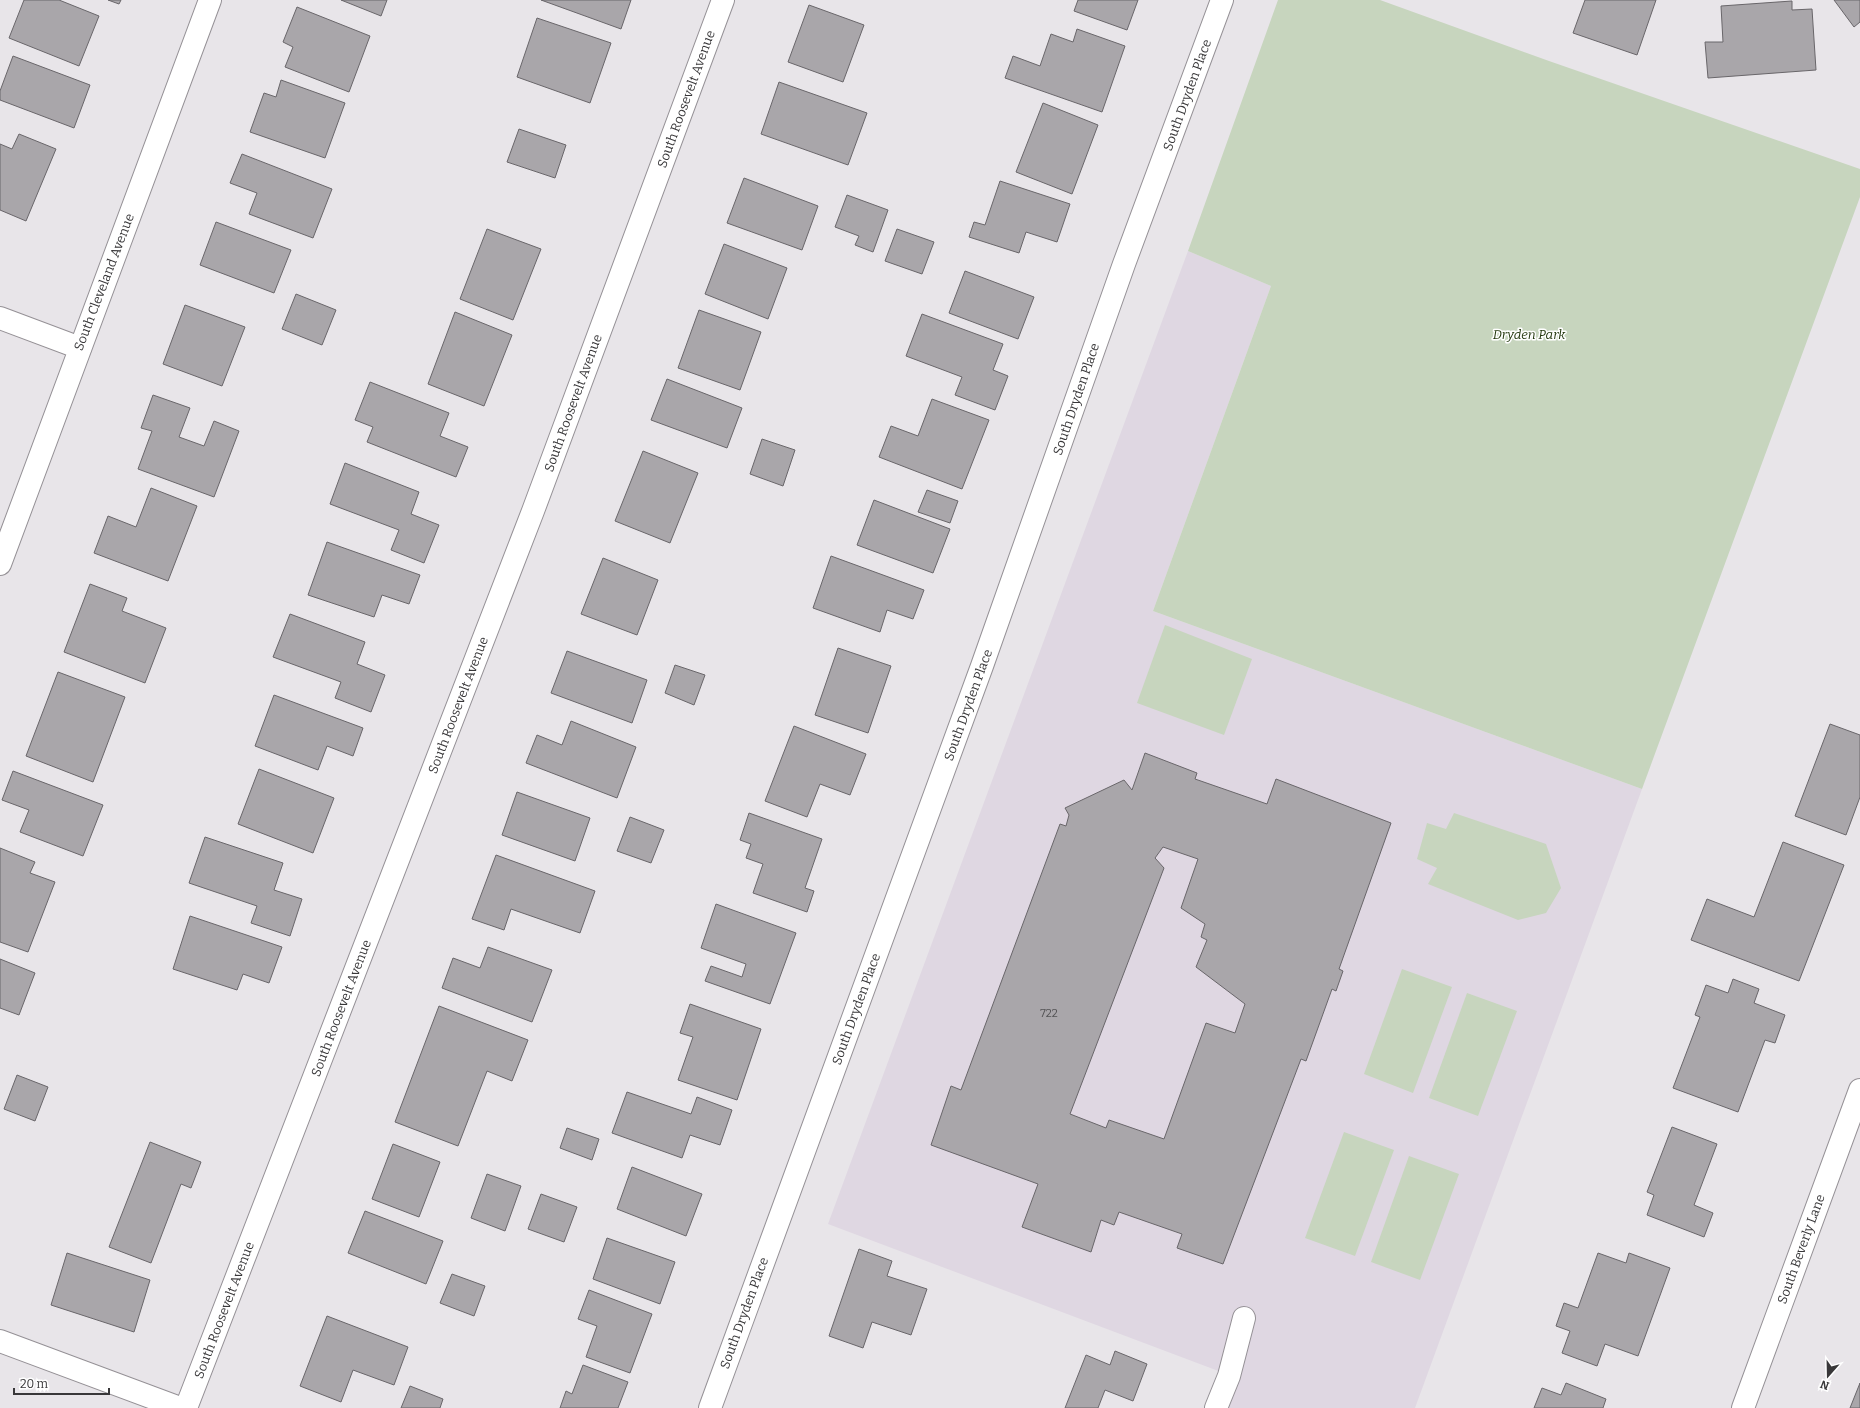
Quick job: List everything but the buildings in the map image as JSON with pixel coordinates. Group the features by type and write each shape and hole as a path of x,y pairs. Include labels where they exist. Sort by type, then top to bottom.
{"street":[{"name":"South Cleveland Avenue","path":"0,564 210,0"},
{"name":"South Roosevelt Avenue","path":"186,1408 533,511 723,0"},
{"name":"South Dryden Place","path":"710,1408 980,673 1121,272 1222,0"},
{"path":"0,318 80,348"},
{"name":"South Beverly Lane","path":"1743,1408 1860,1090"},
{"path":"1216,1408 1229,1376 1244,1318"},
{"path":"0,1341 180,1408"}],"shaded area":[{"path":"1188,251 1271,286 1153,611 1642,789 1415,1408 1227,1408 1237,1378 828,1224"}],"green space":[{"name":"Dryden Park","path":"1278,0 1380,0 1549,61 1860,169 1860,197 1642,789 1153,611 1271,286 1188,251"},
{"path":"1165,625 1252,659 1224,735 1137,703"},
{"path":"1454,813 1546,844 1561,888 1546,913 1518,920 1428,884 1437,868 1417,859 1427,823 1446,829"},
{"path":"1402,969 1452,987 1413,1093 1364,1074"},
{"path":"1467,993 1517,1011 1478,1116 1429,1098"},
{"path":"1344,1132 1394,1150 1355,1256 1305,1238"},
{"path":"1409,1156 1459,1174 1420,1280 1371,1262"}]}
